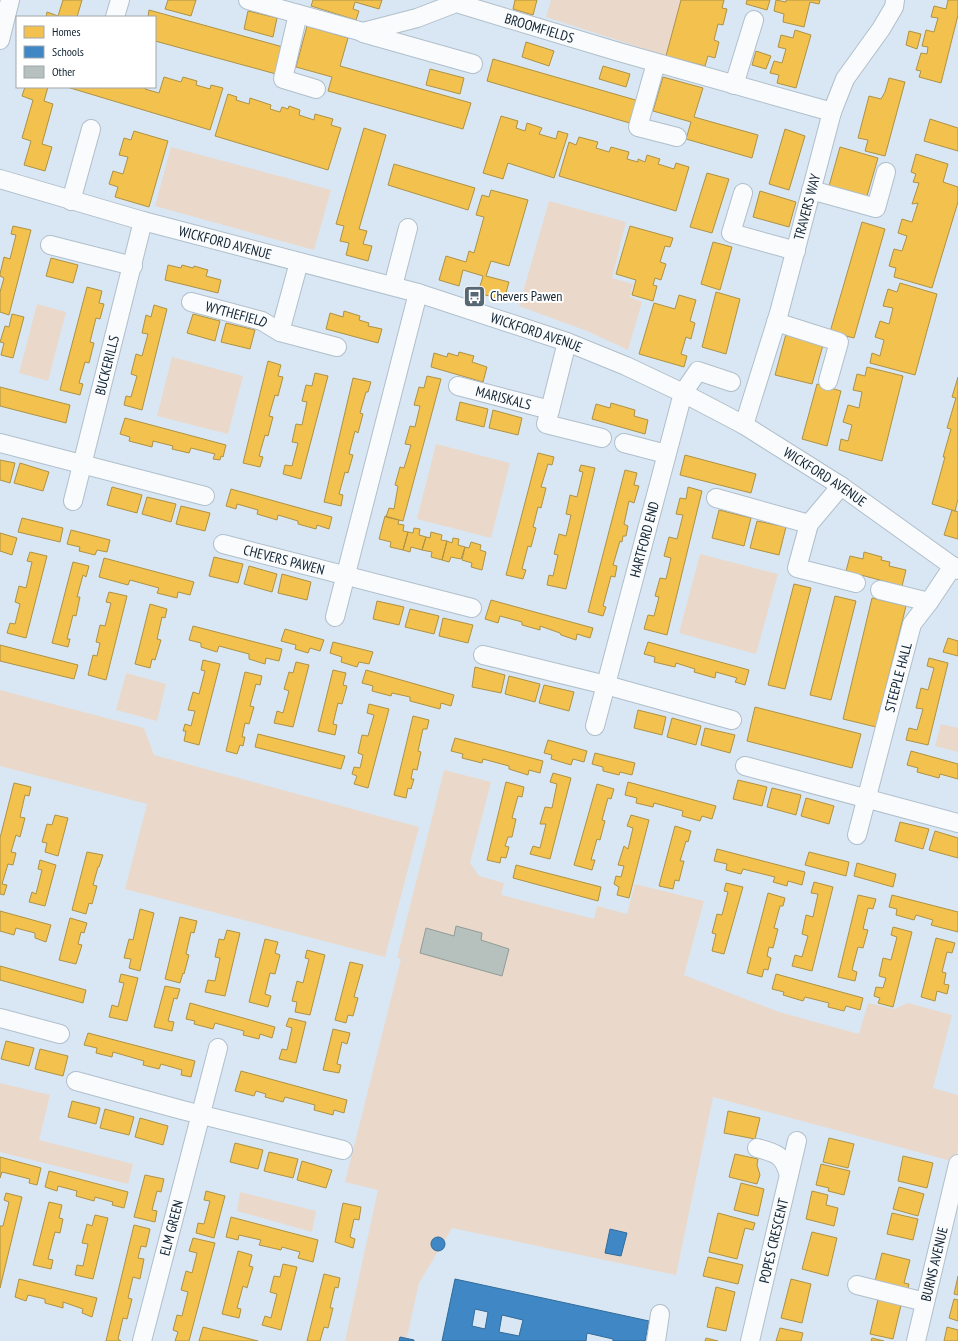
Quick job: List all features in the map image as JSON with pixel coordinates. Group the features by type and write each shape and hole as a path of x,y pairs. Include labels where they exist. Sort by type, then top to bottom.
{"street":[{"path":"0,40 10,0"},
{"path":"116,16 120,0"},
{"path":"248,0 473,64"},
{"name":"TRAVERS WAY","path":"744,425 796,251 832,112 845,79 881,29 894,7 896,0"},
{"name":"BROOMFIELDS","path":"363,32 417,18 456,2 656,63 832,112"},
{"path":"298,14 283,79 316,89"},
{"path":"734,85 754,20"},
{"path":"656,63 638,127 677,137"},
{"path":"71,201 91,129"},
{"path":"812,190 876,208 886,172"},
{"name":"WICKFORD AVENUE","path":"0,180 143,221 418,293 567,342 626,366 744,425 841,486 955,568"},
{"path":"743,193 731,233 796,251"},
{"name":"BUCKERILLS","path":"73,501 133,266 143,221"},
{"path":"393,286 408,228"},
{"path":"50,245 133,266"},
{"name":"WYTHEFIELD","path":"280,332 299,262"},
{"name":"CHEVERS PAWEN","path":"344,575 418,293"},
{"name":"WYTHEFIELD","path":"191,302 262,321 280,332 337,347"},
{"path":"776,322 839,342 828,381"},
{"name":"MARISKALS","path":"567,342 546,424 602,438"},
{"path":"682,393 698,371 731,382"},
{"name":"MARISKALS","path":"458,386 550,410"},
{"name":"HARTFORD END","path":"595,726 682,393"},
{"path":"0,443 205,496"},
{"path":"624,443 666,454"},
{"path":"841,486 809,524 797,568 856,583"},
{"path":"716,498 809,524"},
{"name":"CHEVERS PAWEN","path":"223,544 472,608"},
{"name":"STEEPLE HALL","path":"857,835 912,624 955,568"},
{"path":"334,617 344,575"},
{"path":"880,590 929,602"},
{"path":"483,655 606,685 732,720"},
{"path":"745,766 958,823"},
{"path":"0,1018 60,1034"},
{"name":"ELM GREEN","path":"142,1341 218,1048"},
{"path":"76,1081 201,1115 343,1150"},
{"name":"POPES CRESCENT","path":"750,1341 797,1141"},
{"path":"757,1148 779,1156 789,1176"},
{"name":"BURNS AVENUE","path":"916,1341 958,1164"},
{"path":"857,1285 925,1302"},
{"path":"656,1341 660,1314"}],"shaded area":[{"path":"551,0 681,0 666,56 546,17"},
{"path":"171,147 331,190 314,250 155,206"},
{"path":"549,201 626,222 612,278 633,284 630,297 642,302 628,350 587,331 519,306"},
{"path":"37,304 66,312 48,381 19,373"},
{"path":"172,357 243,376 228,434 157,416"},
{"path":"436,444 510,463 491,538 417,519"},
{"path":"700,554 778,574 756,654 679,633"},
{"path":"126,673 166,684 157,721 116,710"},
{"path":"0,690 144,728 154,755 419,827 385,957 125,889 147,804 0,766"},
{"path":"941,724 958,728 958,752 935,746"},
{"path":"444,770 491,782 470,863 479,876 504,883 501,895 594,919 597,906 627,914 635,884 704,901 684,975 779,1012 859,1034 868,1003 894,1009 908,1003 952,1015 933,1088 958,1095 958,1149 955,1162 713,1097 676,1275 452,1228 419,1283 406,1341 345,1341 378,1190 345,1182 401,959 397,958"},
{"path":"0,1083 50,1095 39,1140 133,1164 128,1184 0,1152"},
{"path":"240,1192 316,1211 312,1232 237,1211"}],"building: Homes":[{"path":"63,0 82,0 77,16 58,16"},
{"path":"168,0 196,0 191,16 165,9"},
{"path":"313,0 382,0 379,9 355,2 353,9 359,11 356,20 311,6"},
{"path":"515,0 537,0 533,15 513,9"},
{"path":"681,0 724,0 722,8 727,9 723,25 718,24 714,40 719,42 715,58 708,56 705,66 666,56"},
{"path":"747,0 770,0 767,10 746,4"},
{"path":"776,0 786,2 786,0 820,0 819,4 810,2 804,27 783,22 784,14 774,11"},
{"path":"948,0 958,0 958,15 941,83 919,77 921,71 916,70 921,53 927,54 928,47 922,46 926,30 934,32 938,18 931,17 934,6 946,9"},
{"path":"149,10 283,47 276,74 156,41 156,16 148,16"},
{"path":"248,11 277,18 273,37 244,29"},
{"path":"47,12 58,16 46,16"},
{"path":"307,26 348,38 340,66 471,103 463,129 328,91 332,77 296,67"},
{"path":"795,30 811,35 796,88 777,83 779,75 770,73 774,61 782,63 786,49 778,47 781,35 793,38"},
{"path":"909,31 921,34 917,49 906,45"},
{"path":"526,42 554,51 549,66 522,57"},
{"path":"756,51 771,56 766,69 752,65"},
{"path":"493,59 639,101 633,124 487,81"},
{"path":"603,66 630,74 626,87 599,79"},
{"path":"430,69 464,78 460,94 426,85"},
{"path":"164,77 181,82 183,77 197,81 196,85 210,89 211,85 223,88 210,130 70,88 146,88 159,93"},
{"path":"663,77 703,88 694,117 758,135 752,158 686,139 691,122 653,111"},
{"path":"889,78 905,82 885,156 865,151 868,140 858,138 869,96 881,99 885,92"},
{"path":"25,88 48,88 44,101 53,104 42,144 52,147 45,171 24,165 31,141 22,138 33,100 22,96"},
{"path":"228,94 237,97 236,100 249,104 250,98 271,105 270,109 280,112 282,107 288,109 289,106 300,110 299,115 314,120 315,114 333,119 331,125 341,128 328,170 215,136"},
{"path":"501,116 518,121 516,128 525,131 527,123 542,128 539,134 556,139 558,131 568,134 554,178 508,163 503,179 483,173"},
{"path":"930,119 958,128 958,151 924,141"},
{"path":"364,128 386,135 359,229 367,231 363,244 372,246 368,261 346,255 349,243 340,241 344,226 336,224"},
{"path":"785,129 805,136 789,190 769,184"},
{"path":"134,131 168,141 149,207 115,197 118,187 109,184 113,171 123,174 128,157 119,155 124,138 131,140"},
{"path":"579,137 598,142 596,148 609,152 611,147 629,152 627,159 638,162 638,159 645,162 647,155 660,159 658,164 674,169 676,163 689,167 676,211 559,176 569,142 576,145"},
{"path":"840,147 878,158 867,196 829,186"},
{"path":"916,154 948,164 943,182 958,187 958,202 932,288 894,277 896,268 889,266 894,249 902,251 907,236 898,233 902,219 912,222 918,203 912,204 919,183 913,182 916,174 911,172"},
{"path":"394,164 475,188 468,210 388,185"},
{"path":"707,173 729,179 712,233 690,227"},
{"path":"491,190 528,200 509,266 491,261 486,276 509,282 504,300 478,293 483,276 463,270 459,286 439,280 446,256 466,262 469,251 474,253 484,217 476,215 482,195 489,197"},
{"path":"760,191 796,202 789,227 753,217"},
{"path":"862,222 885,229 854,338 830,332"},
{"path":"13,226 31,230 9,315 0,312 0,292 4,278 0,276 0,274 4,257 10,259 16,235 11,234"},
{"path":"630,226 673,238 670,247 665,246 660,262 666,264 661,280 655,278 653,285 657,286 653,301 632,295 636,280 616,274"},
{"path":"713,242 732,247 720,290 701,284"},
{"path":"51,258 78,265 73,283 46,276"},
{"path":"168,265 181,268 182,265 193,268 194,266 208,270 206,276 221,280 218,293 165,280"},
{"path":"900,283 937,294 915,375 870,363 872,353 880,356 884,340 875,337 880,321 889,324 893,308 883,306 888,289 897,292"},
{"path":"87,287 102,291 99,303 104,304 100,319 96,318 90,342 94,343 89,363 85,362 79,383 83,384 80,395 60,390"},
{"path":"716,292 740,299 726,354 702,347"},
{"path":"679,295 696,300 690,321 695,323 691,339 686,337 681,354 687,356 684,367 639,354 654,303 675,309"},
{"path":"154,305 167,309 142,410 124,405 126,396 131,397 137,376 131,374 136,354 142,356 148,334 142,333 146,315 151,317"},
{"path":"344,311 360,316 359,320 369,323 368,326 382,329 378,343 326,329 330,313 343,317"},
{"path":"12,314 24,317 13,358 1,355 4,343 0,342 5,326 9,327"},
{"path":"193,314 220,321 215,341 187,333"},
{"path":"226,323 255,330 250,349 221,342"},
{"path":"786,334 823,345 812,384 775,375"},
{"path":"459,352 474,356 472,362 487,367 483,382 431,367 434,353 447,357 448,353 458,356"},
{"path":"268,361 281,365 278,376 283,377 278,396 275,395 269,416 273,417 268,436 265,435 259,456 263,457 260,467 243,463"},
{"path":"867,367 903,376 882,461 839,450 841,439 848,441 852,425 843,422 848,405 859,408 862,392 853,390 857,374 865,376"},
{"path":"315,373 328,376 301,479 283,474 285,465 292,466 298,443 292,442 296,424 302,425 307,402 302,401 306,385 312,386"},
{"path":"427,376 441,379 403,521 386,517 389,508 394,509 398,486 395,485 400,467 404,468 411,445 405,444 410,426 415,427 420,406 414,405 419,387 424,388"},
{"path":"958,377 958,499 955,511 932,504 951,429 947,428 956,398 952,397"},
{"path":"353,378 371,382 368,392 366,392 360,413 363,414 358,433 355,431 349,454 353,455 348,473 345,472 339,494 343,495 341,506 324,502"},
{"path":"817,384 841,391 827,446 802,439"},
{"path":"0,387 70,405 66,423 0,406"},
{"path":"460,402 488,409 484,427 456,420"},
{"path":"611,403 635,410 634,416 648,420 645,434 592,419 596,404 610,408"},
{"path":"493,410 522,418 518,435 489,428"},
{"path":"125,418 226,445 223,457 221,456 220,460 213,459 215,454 191,448 189,453 172,449 173,446 153,441 152,447 129,441 130,437 120,434"},
{"path":"538,453 554,457 552,465 548,464 541,487 546,488 541,508 538,507 533,527 536,528 531,547 528,546 522,569 526,570 523,579 506,575"},
{"path":"685,455 756,474 751,493 680,475"},
{"path":"0,460 15,463 10,483 0,480"},
{"path":"20,463 49,472 43,491 14,483"},
{"path":"581,465 595,468 566,589 547,585 549,575 553,576 558,555 554,554 559,534 566,536 571,515 566,514 570,495 577,497 583,472 579,471"},
{"path":"625,470 637,473 634,485 639,486 634,503 629,501 624,524 628,526 626,536 623,536 622,542 620,541 613,565 617,566 615,577 611,576 603,606 606,607 603,616 588,612"},
{"path":"112,487 142,495 137,513 107,505"},
{"path":"688,487 702,491 667,635 644,629 648,615 654,616 659,597 655,596 660,578 666,579 671,558 664,556 669,537 677,539 683,515 676,514 680,498 686,499"},
{"path":"231,489 332,517 329,529 317,525 316,529 298,524 298,521 278,515 277,520 257,514 258,510 237,504 236,509 226,506"},
{"path":"147,497 176,504 171,522 142,514"},
{"path":"181,506 210,513 205,531 176,524"},
{"path":"719,510 751,518 744,546 712,538"},
{"path":"952,510 958,512 958,539 944,535"},
{"path":"385,516 399,520 398,524 404,525 403,531 408,532 403,550 390,547 391,542 379,539"},
{"path":"22,518 63,528 60,542 18,532"},
{"path":"757,521 786,527 779,555 750,548"},
{"path":"414,528 420,529 419,535 426,537 422,550 411,547 410,552 403,550 408,532 413,533"},
{"path":"71,530 110,540 107,552 97,550 95,555 79,551 80,547 67,544"},
{"path":"431,532 442,535 441,540 447,541 442,560 431,557 432,552 422,550 426,537 430,538"},
{"path":"0,533 17,538 12,555 0,551"},
{"path":"453,538 459,539 458,545 465,547 461,559 451,557 449,562 442,560 447,541 452,543"},
{"path":"471,542 481,545 480,550 486,552 482,570 471,567 472,563 462,560 465,547 469,548"},
{"path":"30,552 47,556 26,638 7,633 10,623 15,624 20,604 15,602 19,586 26,588 32,562 27,561"},
{"path":"864,552 882,557 881,560 890,562 889,566 906,570 902,586 846,571 850,556 863,559"},
{"path":"214,557 243,564 238,583 209,576"},
{"path":"104,558 194,582 190,595 178,592 177,598 157,593 159,588 130,580 128,585 99,577"},
{"path":"73,562 89,566 86,577 83,575 77,597 80,597 76,616 73,615 67,639 70,639 68,647 52,643"},
{"path":"249,566 277,574 272,592 244,584"},
{"path":"282,574 311,582 307,600 278,593"},
{"path":"794,584 811,588 785,689 768,685"},
{"path":"109,592 127,596 106,680 88,675 93,655 97,656 100,643 96,642 100,625 105,626 111,603 106,602"},
{"path":"835,596 856,601 831,700 810,695"},
{"path":"872,598 906,606 876,727 843,719"},
{"path":"491,600 593,628 590,638 577,634 576,640 540,626 540,630 522,625 522,622 500,616 498,623 485,619"},
{"path":"377,601 404,607 399,625 373,619"},
{"path":"150,604 167,609 165,618 162,617 157,639 161,640 155,660 152,659 150,668 135,664"},
{"path":"410,609 439,616 434,634 405,627"},
{"path":"443,618 473,625 468,643 439,636"},
{"path":"193,626 282,649 279,661 266,658 265,664 249,659 249,654 219,646 217,652 201,647 201,643 189,640"},
{"path":"285,629 324,640 320,651 310,648 308,653 295,649 296,645 281,641"},
{"path":"948,638 958,641 958,656 943,652"},
{"path":"333,642 373,652 369,664 359,662 357,667 341,662 342,657 330,653"},
{"path":"648,642 749,670 745,685 735,682 737,678 716,672 715,678 694,672 695,669 676,663 675,667 654,662 655,657 644,654"},
{"path":"0,645 78,665 74,679 0,661"},
{"path":"929,658 948,663 928,745 906,740 909,728 917,730 923,709 916,708 921,688 928,690 934,668 927,666"},
{"path":"203,660 220,664 199,745 184,741 186,731 183,731 185,724 191,726 195,711 188,710 193,692 199,694 205,671 201,670"},
{"path":"296,662 309,665 293,727 274,723 277,711 283,713 289,691 284,689 289,672 293,673"},
{"path":"475,667 505,675 501,693 472,687"},
{"path":"333,670 346,673 343,685 347,686 342,704 338,703 333,724 337,725 335,735 318,731"},
{"path":"366,670 454,695 451,706 441,703 440,709 410,701 410,697 392,693 391,696 372,691 373,686 362,683"},
{"path":"245,672 262,676 260,685 256,684 250,706 254,707 249,724 245,723 242,737 245,737 243,746 240,745 237,754 226,751"},
{"path":"509,676 540,684 535,702 505,694"},
{"path":"544,685 574,692 569,711 539,703"},
{"path":"369,704 389,709 368,788 354,784 357,776 352,774 354,767 360,768 363,755 358,753 362,735 368,736 374,715 367,713"},
{"path":"755,707 861,734 852,768 747,741"},
{"path":"638,710 666,717 662,735 634,728"},
{"path":"413,716 429,720 427,729 423,729 418,751 421,752 417,770 413,769 411,779 414,779 411,789 408,788 406,798 394,795"},
{"path":"672,718 701,726 696,745 667,737"},
{"path":"705,728 735,735 730,753 701,745"},
{"path":"258,734 345,756 341,769 255,747"},
{"path":"455,738 543,761 540,773 529,770 528,775 509,769 509,766 483,759 482,763 462,758 463,754 451,751"},
{"path":"548,740 587,751 584,762 573,759 571,765 551,759 552,755 544,753"},
{"path":"911,751 958,764 958,779 940,774 939,778 917,772 918,768 907,765"},
{"path":"595,753 635,763 632,775 620,772 619,775 603,771 603,767 592,764"},
{"path":"553,773 571,778 550,859 530,854 533,846 540,848 546,824 540,824 545,807 552,808 557,784 550,782"},
{"path":"738,780 767,787 762,806 733,799"},
{"path":"506,782 524,787 522,797 518,796 512,818 516,819 512,837 508,837 505,846 509,847 506,858 501,857 500,863 487,860"},
{"path":"628,782 716,806 712,819 702,816 700,821 682,816 683,811 654,803 653,807 636,803 637,798 625,795"},
{"path":"14,783 31,787 29,796 25,795 20,817 25,818 20,837 16,835 11,852 16,853 13,865 8,864 2,884 7,885 4,895 0,894 0,838"},
{"path":"597,784 614,789 611,799 608,798 602,820 605,821 600,840 597,839 591,860 595,860 592,870 574,865"},
{"path":"772,788 801,795 796,815 767,807"},
{"path":"806,798 834,806 829,824 801,816"},
{"path":"55,815 68,818 58,856 45,852 47,843 42,842 47,824 52,825"},
{"path":"631,815 649,820 629,898 617,895 619,887 614,884 616,876 621,877 624,866 618,865 624,846 628,849 633,828 627,826"},
{"path":"900,822 929,829 923,849 895,841"},
{"path":"675,826 691,831 688,842 686,841 680,861 684,861 679,881 675,880 673,889 659,886"},
{"path":"935,831 958,838 958,858 929,850"},
{"path":"717,849 805,872 802,885 788,881 787,886 773,882 775,877 743,869 741,874 726,870 727,864 714,861"},
{"path":"87,852 103,855 93,885 97,886 92,904 89,903 86,914 72,910"},
{"path":"809,852 849,862 846,876 805,865"},
{"path":"40,860 56,865 45,906 29,902 32,892 36,894 42,870 38,869"},
{"path":"857,863 896,874 893,887 854,876"},
{"path":"516,865 601,887 598,901 513,878"},
{"path":"814,882 833,887 812,971 792,966 795,955 802,957 808,936 802,934 806,915 813,917 818,894 811,893"},
{"path":"726,883 743,887 724,954 712,951 716,934 712,933 717,914 722,915 728,892 724,891"},
{"path":"768,893 785,898 783,906 780,906 774,928 778,929 773,948 769,947 767,956 771,958 768,970 764,969 762,977 747,973"},
{"path":"858,895 876,899 873,909 868,908 863,929 868,930 863,948 858,947 852,970 857,972 855,981 838,977"},
{"path":"892,895 958,912 958,932 931,925 933,920 916,915 914,920 896,915 897,909 889,907"},
{"path":"140,909 154,913 140,971 129,968 131,959 124,958 129,939 133,940"},
{"path":"0,911 51,925 46,942 35,938 35,933 16,928 14,935 0,931"},
{"path":"180,917 197,921 194,933 191,932 186,954 189,955 180,983 165,979"},
{"path":"70,918 87,923 84,933 81,932 78,944 82,945 76,964 59,960"},
{"path":"893,927 912,932 893,1007 878,1003 880,998 874,996 876,987 883,988 886,978 879,976 883,958 891,960 897,937 891,935"},
{"path":"227,930 240,933 225,996 205,992 208,980 215,981 220,958 215,957 219,939 224,940"},
{"path":"936,938 955,943 952,953 947,952 942,972 946,973 944,984 949,985 947,994 937,991 935,1001 921,997"},
{"path":"265,939 278,942 275,953 280,955 275,974 270,973 265,994 271,996 268,1007 249,1002"},
{"path":"307,950 325,955 310,1015 295,1012 297,1002 292,1001 297,981 303,983 309,959 305,958"},
{"path":"350,962 363,965 354,997 358,998 353,1016 348,1015 346,1023 335,1020"},
{"path":"0,966 86,990 83,1003 0,980"},
{"path":"121,974 138,978 127,1021 109,1017 112,1005 118,1007 124,983 119,982"},
{"path":"776,974 863,998 860,1010 846,1006 844,1011 828,1007 829,1003 805,997 803,1001 783,995 784,992 772,989"},
{"path":"165,986 180,989 177,999 174,998 168,1021 174,1022 172,1031 154,1027"},
{"path":"190,1003 275,1027 272,1038 260,1034 259,1039 243,1035 244,1031 215,1023 213,1029 194,1024 195,1021 186,1019"},
{"path":"289,1018 306,1022 296,1063 279,1059 282,1049 287,1050 292,1028 286,1026"},
{"path":"333,1029 350,1033 347,1044 342,1042 337,1064 341,1065 339,1073 323,1070"},
{"path":"88,1033 195,1061 191,1077 181,1075 182,1070 161,1064 159,1069 143,1065 144,1061 113,1052 112,1057 96,1053 97,1048 84,1045"},
{"path":"6,1041 34,1048 29,1066 1,1059"},
{"path":"40,1049 68,1056 63,1076 35,1069"},
{"path":"241,1071 347,1100 344,1113 334,1110 333,1115 314,1110 315,1105 285,1097 283,1102 265,1097 266,1094 256,1091 254,1096 235,1091"},
{"path":"72,1101 100,1108 96,1124 68,1117"},
{"path":"105,1109 134,1117 129,1135 100,1128"},
{"path":"728,1111 760,1118 755,1139 724,1133"},
{"path":"140,1118 168,1126 163,1145 135,1137"},
{"path":"829,1138 854,1144 848,1168 823,1162"},
{"path":"235,1143 263,1150 258,1169 230,1162"},
{"path":"269,1152 298,1159 293,1178 264,1171"},
{"path":"735,1154 758,1159 757,1165 760,1175 757,1184 729,1177"},
{"path":"903,1156 933,1163 927,1188 898,1181"},
{"path":"0,1157 41,1168 37,1185 29,1183 30,1179 2,1172 0,1178"},
{"path":"302,1161 332,1170 326,1188 297,1180"},
{"path":"821,1164 850,1171 844,1195 828,1191 829,1188 816,1185"},
{"path":"49,1171 128,1192 124,1208 112,1205 113,1202 95,1197 94,1201 76,1196 77,1191 58,1186 57,1191 45,1187"},
{"path":"145,1175 164,1179 161,1192 157,1191 152,1210 157,1211 155,1222 134,1217"},
{"path":"741,1183 764,1189 758,1216 734,1210"},
{"path":"899,1187 924,1194 918,1216 893,1209"},
{"path":"206,1191 225,1196 214,1238 196,1233 198,1223 204,1224 210,1201 204,1200"},
{"path":"812,1191 828,1195 826,1205 838,1208 834,1226 806,1219"},
{"path":"6,1193 22,1197 0,1288 0,1226 3,1226 9,1202 4,1200"},
{"path":"49,1202 62,1205 59,1218 63,1219 60,1233 55,1232 48,1259 53,1260 51,1269 33,1265"},
{"path":"343,1203 361,1207 359,1220 354,1219 350,1237 355,1239 353,1248 335,1242"},
{"path":"718,1213 755,1223 753,1230 745,1228 737,1259 709,1252"},
{"path":"892,1213 918,1219 913,1240 887,1234"},
{"path":"95,1215 108,1218 93,1279 75,1275 77,1265 83,1266 88,1244 82,1243 87,1224 92,1226"},
{"path":"231,1217 318,1240 313,1262 298,1258 300,1252 282,1247 281,1250 259,1245 261,1240 239,1235 238,1240 226,1237"},
{"path":"134,1225 150,1229 146,1247 141,1246 138,1258 144,1259 140,1279 133,1277 128,1298 132,1299 127,1319 123,1318 118,1339 121,1341 106,1341"},
{"path":"812,1232 837,1238 828,1276 802,1269"},
{"path":"193,1238 215,1243 189,1341 175,1341 178,1332 173,1330 177,1315 182,1316 188,1292 181,1290 186,1271 192,1273 197,1253 189,1251"},
{"path":"238,1251 252,1255 249,1266 253,1267 247,1288 243,1286 237,1308 241,1309 239,1318 222,1314"},
{"path":"882,1253 910,1260 904,1283 909,1284 907,1293 874,1285"},
{"path":"708,1257 743,1265 738,1284 703,1276"},
{"path":"283,1264 297,1267 281,1330 262,1325 265,1316 271,1318 277,1294 270,1292 274,1276 280,1277"},
{"path":"324,1274 340,1278 338,1288 335,1287 330,1308 333,1308 328,1328 324,1327 320,1341 307,1341"},
{"path":"958,1276 958,1295 954,1294"},
{"path":"19,1279 97,1298 92,1317 82,1313 83,1309 63,1302 63,1308 45,1303 45,1299 28,1295 26,1301 15,1297"},
{"path":"791,1279 811,1284 802,1323 781,1318"},
{"path":"716,1287 735,1292 726,1331 707,1327"},
{"path":"879,1295 902,1301 893,1339 870,1334"},
{"path":"954,1299 958,1300 958,1321 949,1318"},
{"path":"203,1327 258,1341 199,1341"},
{"path":"947,1327 958,1330 958,1341 944,1341"},
{"path":"780,1328 803,1333 801,1341 776,1341"},
{"path":"706,1338 718,1341 705,1341"},
{"path":"872,1338 884,1341 871,1341"}],"building: Schools":[{"path":"610,1229 627,1233 621,1256 605,1253"},
{"path":"438,1237 443,1239 445,1244 443,1249 438,1251 433,1249 431,1244 433,1239"},
{"path":"455,1279 649,1321 645,1341 613,1341 613,1339 587,1333 586,1341 442,1341","holes":["475,1309 488,1312 485,1329 472,1326","502,1315 523,1320 519,1336 499,1332"]},
{"path":"400,1337 414,1340 414,1341 399,1341"}],"building: Other":[{"path":"456,926 482,933 481,940 509,949 502,976 420,953 426,928 454,936"}],"place":[{"name":"Chevers Pawen","path":"474,296"}]}
